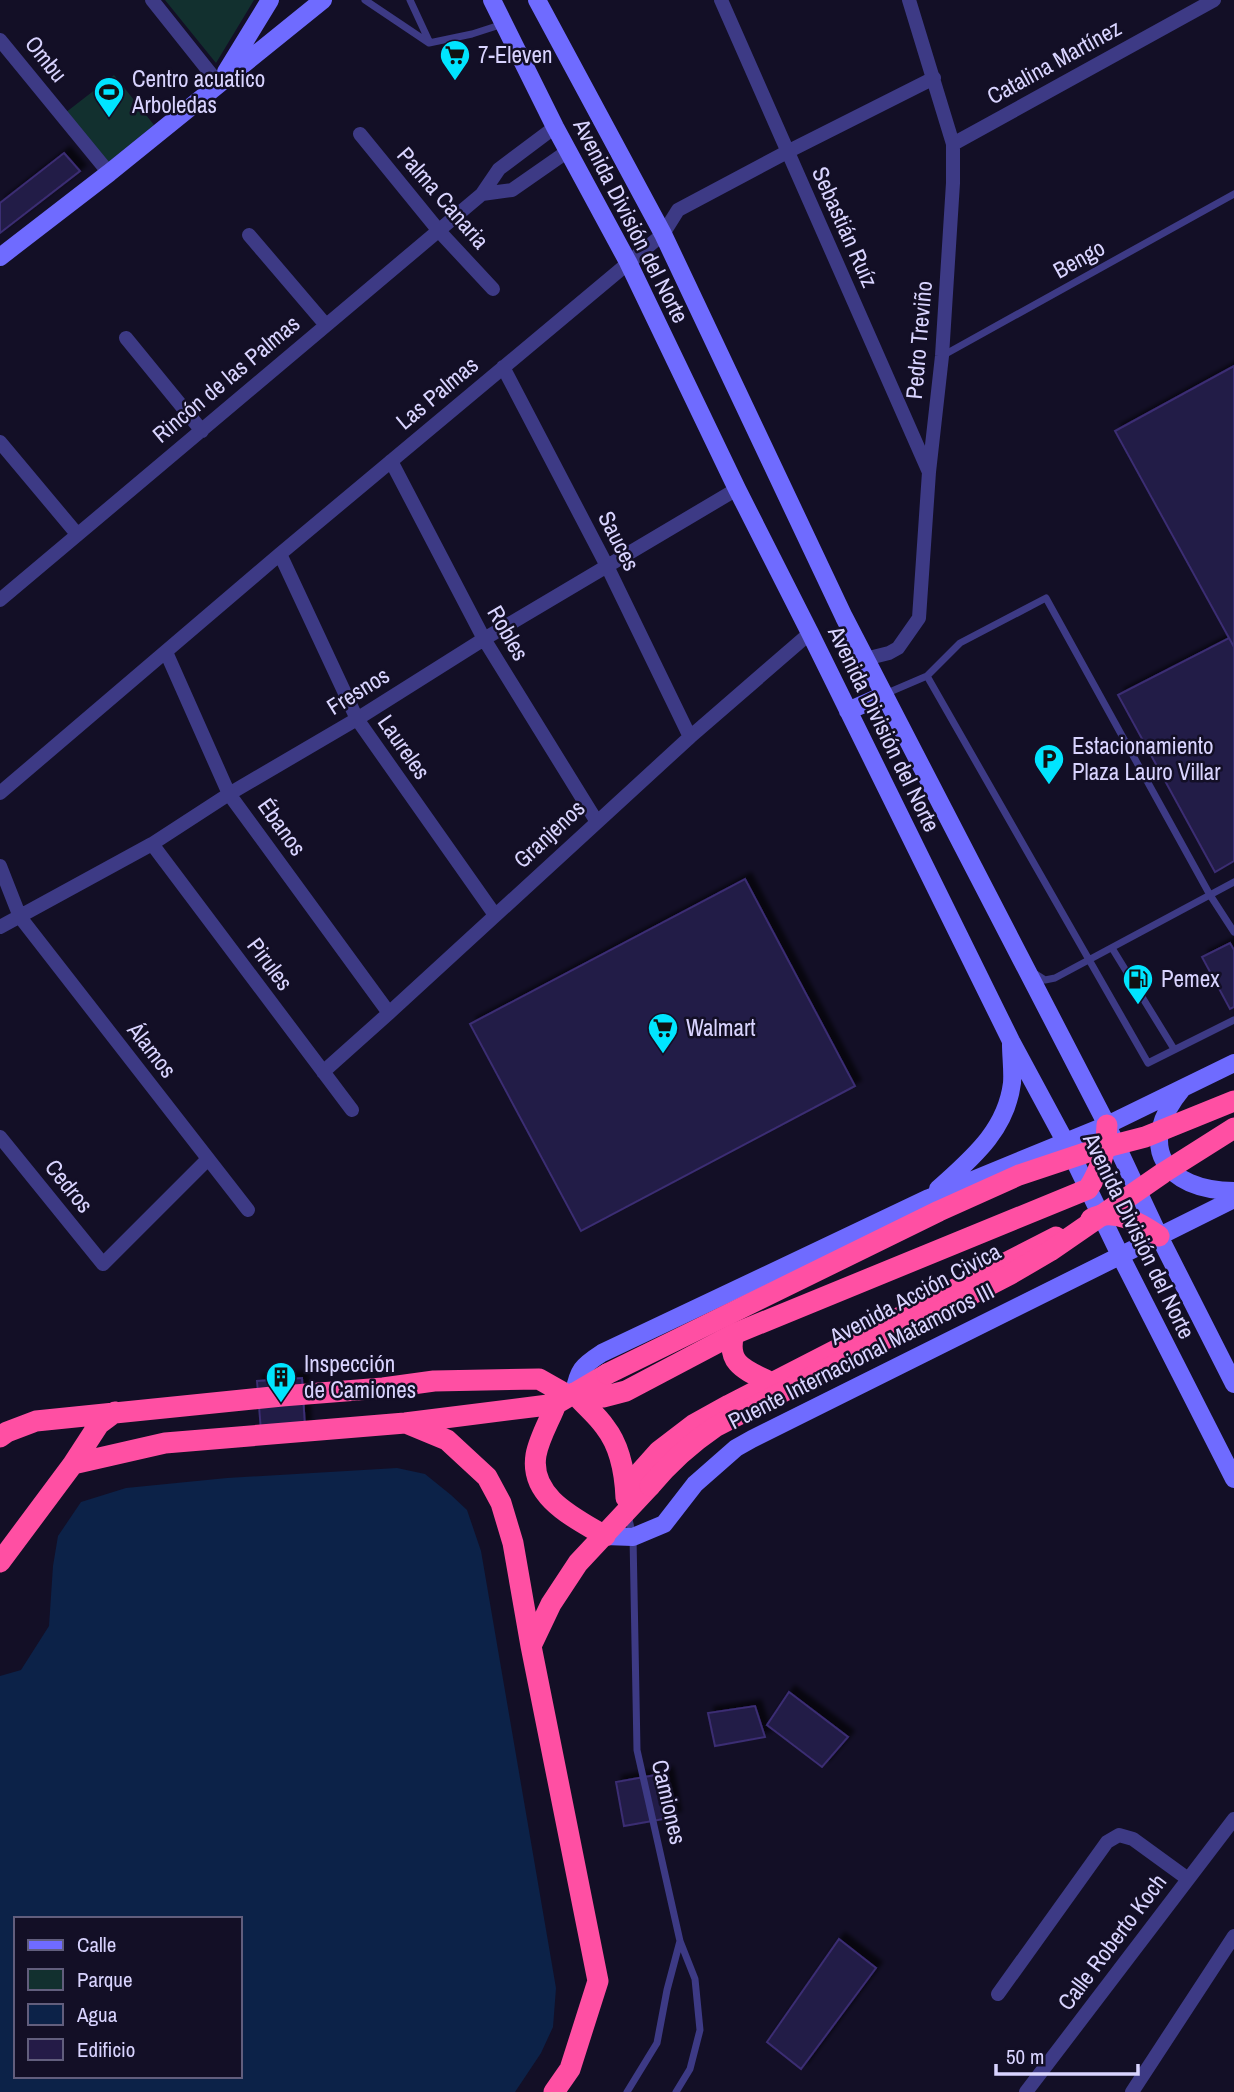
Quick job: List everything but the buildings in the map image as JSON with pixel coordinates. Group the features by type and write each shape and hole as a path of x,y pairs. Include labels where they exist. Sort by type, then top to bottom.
{"highway":[{"path":"605,1536 552,1501 542,1488 536,1471 536,1454 566,1398 607,1374 939,1211 1019,1175 1091,1151 1145,1137 1234,1101"},
{"path":"73,1464 165,1443 405,1423 566,1398 603,1397 626,1391 734,1334 1088,1189 1098,1174 1104,1156 1107,1125"},
{"name":"Avenida Acción Civica","path":"627,1510 666,1467 715,1427 1009,1275 1050,1251 1234,1128"},
{"path":"626,1488 659,1451 693,1425 1101,1214 1133,1221 1159,1236"},
{"path":"734,1334 731,1346 738,1364 772,1383"},
{"path":"0,1437 36,1421 115,1412 434,1381 539,1379 605,1426 615,1443 626,1488 627,1510 578,1563 551,1604 531,1646"},
{"path":"0,1562 73,1464 99,1424 115,1412"},
{"path":"405,1423 447,1440 487,1477 501,1503 513,1542 598,1981 570,2069 554,2092"}],"main road":[{"path":"219,84 270,0"},
{"path":"0,257 109,173 323,0"},
{"name":"Avenida División del Norte","path":"492,0 555,127 628,262 737,489 1011,1041 1066,1143 1234,1479"},
{"name":"Avenida División del Norte","path":"537,0 663,234 844,617 1107,1125 1159,1236 1234,1384"},
{"path":"848,711 884,695"},
{"path":"929,1198 979,1152 1002,1119 1012,1082 1011,1041"},
{"path":"566,1398 586,1363 602,1353 929,1198 1107,1125 1234,1063"},
{"path":"1184,1086 1170,1104 1160,1125 1160,1148 1167,1166 1179,1178 1198,1187 1234,1191"},
{"path":"1159,1236 1234,1199"},
{"name":"Puente Internacional Matamoros III","path":"605,1536 633,1536 664,1524 695,1483 736,1448 1159,1236"}],"street":[{"path":"152,0 219,84"},
{"name":"Sebastián Ruíz","path":"721,0 929,472"},
{"name":"Pedro Treviño","path":"865,659 898,648 919,618 929,472 942,356 953,144 909,0"},
{"name":"Catalina Martínez","path":"953,144 1214,0"},
{"name":"Ombu","path":"0,40 109,173"},
{"name":"Las Palmas","path":"0,793 280,554 663,234 678,210 934,78"},
{"name":"Rincón de las Palmas","path":"0,600 482,194 499,169 555,127"},
{"name":"Palma Canaria","path":"360,134 439,231 493,289"},
{"path":"482,194 512,190 568,151"},
{"path":"249,235 325,324"},
{"path":"126,338 202,431"},
{"name":"Sauces","path":"503,368 607,566 690,737"},
{"path":"0,442 77,534"},
{"name":"Robles","path":"391,461 484,639 597,822"},
{"name":"Fresnos","path":"0,927 152,844 484,639 737,489"},
{"name":"Laureles","path":"280,554 357,719 495,915"},
{"name":"Granjenos","path":"323,1072 690,737 810,633"},
{"name":"Ébanos","path":"166,652 229,794 389,1013"},
{"name":"Pirules","path":"152,844 352,1110"},
{"path":"0,866 20,917"},
{"name":"Álamos","path":"20,917 248,1210"},
{"name":"Cedros","path":"0,1137 103,1264 208,1159"},
{"name":"Calle Roberto Koch","path":"1026,2092 1234,1819"},
{"path":"998,1994 1107,1842 1119,1835 1133,1839 1188,1879"},
{"path":"1132,2092 1234,1936"}],"lane":[{"path":"365,0 429,43 504,24"},
{"path":"410,0 429,43"},
{"name":"Bengo","path":"942,356 1234,194"},
{"path":"884,695 927,676 960,643 1046,598 1210,895 1234,932"},
{"path":"927,676 1148,1063 1234,1020"},
{"path":"1023,963 1032,973 1045,980 1055,978 1234,882"},
{"path":"1114,947 1176,1048"},
{"path":"1045,1007 1049,987 1055,978"},
{"name":"Camiones","path":"627,1510 633,1536 638,1750 680,1941 695,1979 700,2030 690,2069 676,2092"},
{"path":"627,2092 657,2043 680,1941"}],"green space":[{"path":"165,0 254,0 216,63"},
{"name":"Centro acuatico Arboledas","path":"114,75 154,125 106,164 65,113"}],"water":[{"path":"397,1468 425,1474 467,1510 481,1551 556,1988 553,2027 541,2053 515,2092 0,2092 0,1676 21,1670 49,1626 58,1536 81,1502 126,1488 227,1478"}],"place":[{"name":"7-Eleven","path":"455,82"},
{"name":"Centro acuatico Arboledas","path":"109,119"},
{"name":"Estacionamiento Plaza Lauro Villar","path":"1049,786"},
{"name":"Pemex","path":"1138,1006"},
{"name":"Walmart","path":"663,1055"},
{"name":"Inspección de Camiones","path":"281,1404"}]}
